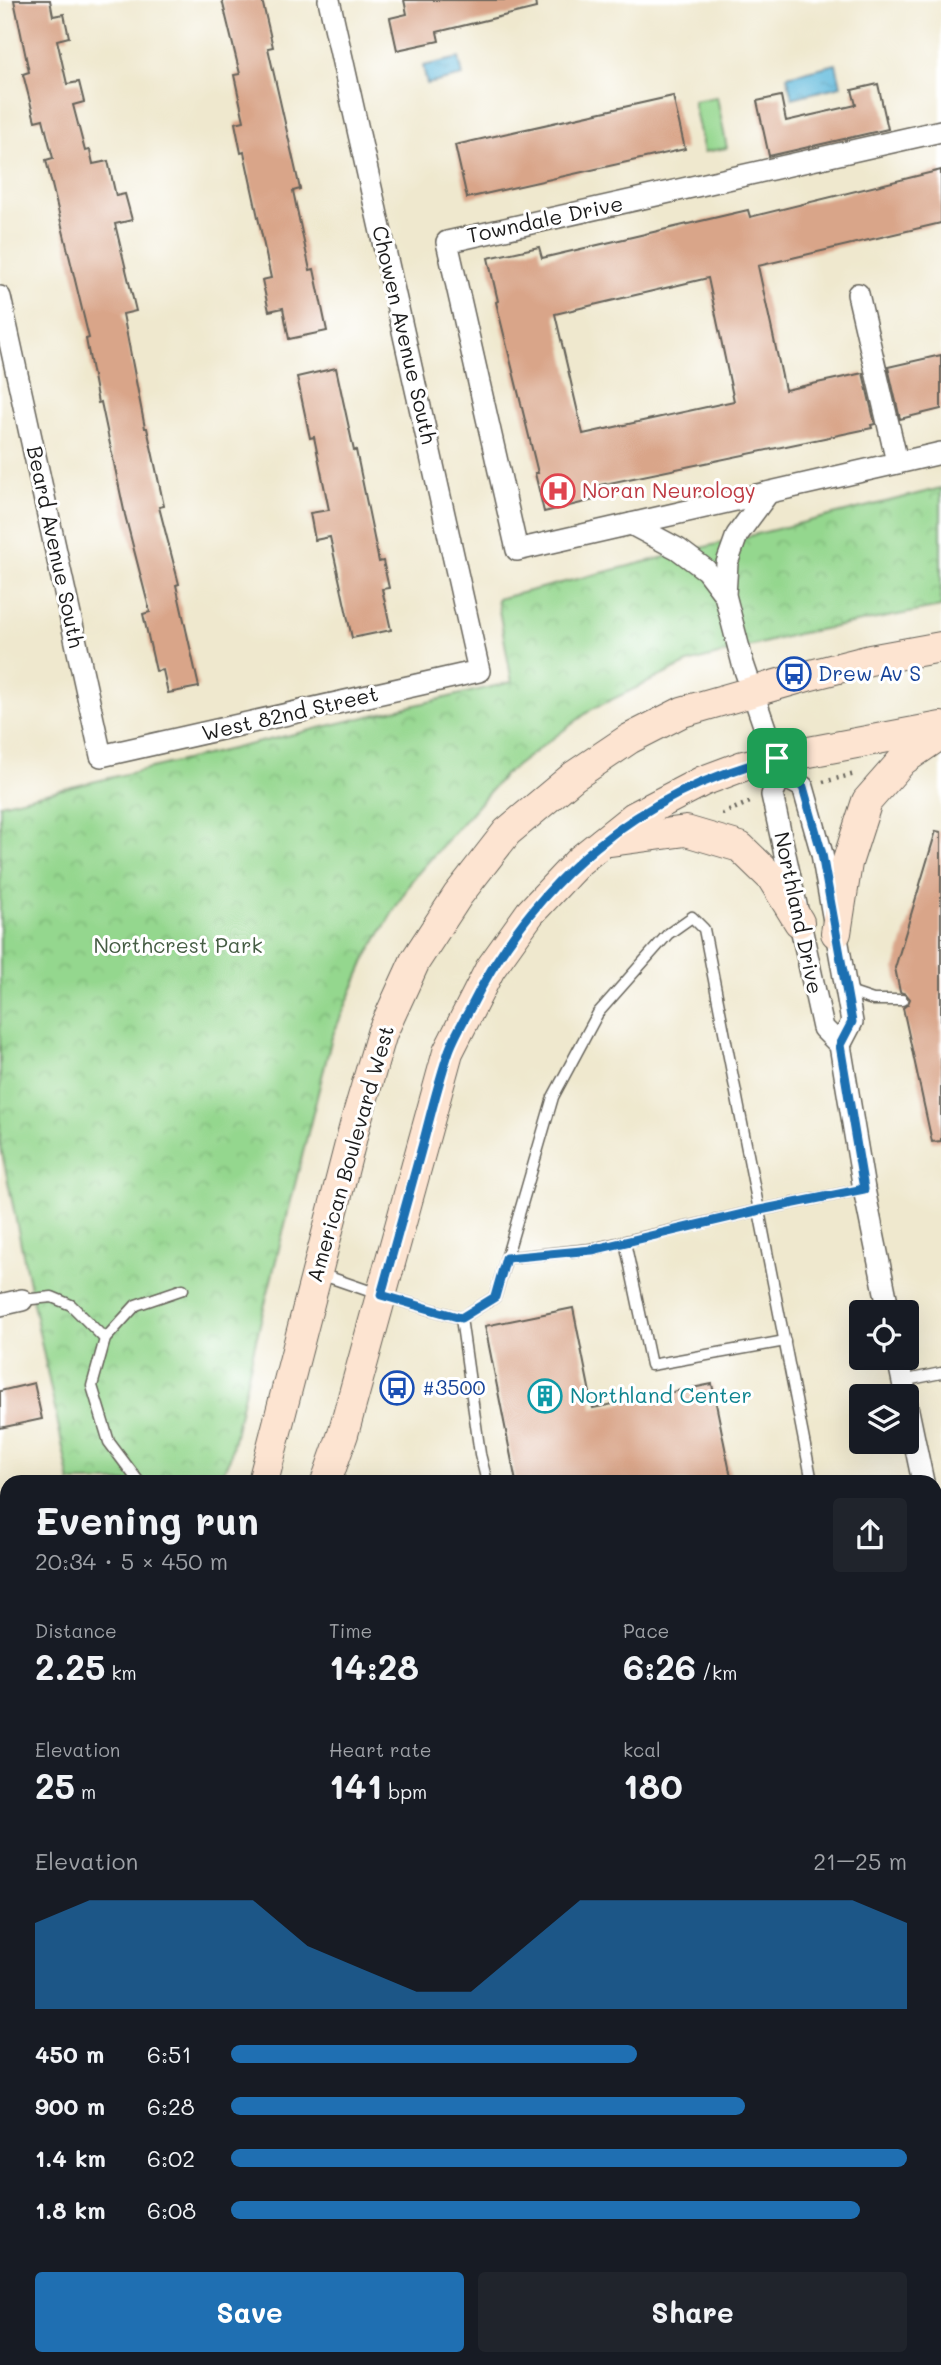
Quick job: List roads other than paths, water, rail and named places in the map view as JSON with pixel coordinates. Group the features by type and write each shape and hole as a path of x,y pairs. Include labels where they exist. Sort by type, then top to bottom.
{"main road":[{"name":"American Boulevard West","path":"265,1475 356,1121 382,1033 415,961 458,895 507,832 573,776 629,739 682,712 751,690 870,660 941,647"},
{"path":"328,1475 343,1434 444,1066 489,969 530,913 579,861 634,817 703,781 743,766 779,766 941,727"},
{"path":"836,933 847,863 867,801 903,760 941,734"},
{"path":"603,842 685,831 740,847 772,878 799,922"}],"street":[{"name":"Chowen Avenue South","path":"329,0 478,671"},
{"name":"Towndale Drive","path":"941,131 447,242 517,550 941,453"},
{"path":"858,294 897,463"},
{"name":"Beard Avenue South","path":"0,297 101,757"},
{"path":"751,690 725,595 727,563 737,536 768,493"},
{"path":"631,524 678,549 706,570 725,595"},
{"name":"West 82nd Street","path":"101,757 478,671"},
{"name":"Northland Drive","path":"751,690 779,766 803,787 822,854 852,1022 840,1045"},
{"name":"Northland Drive","path":"779,766 772,795 823,1028 840,1045 864,1189 887,1300"},
{"path":"0,1305 22,1300"},
{"path":"917,1454 922,1475"}],"lane":[{"path":"317,1273 461,1318 495,1297 553,1097 598,1013 668,934 692,917 704,929 811,1475"},
{"path":"846,991 873,1000 902,1000"},
{"path":"506,1258 592,1250 760,1210 864,1189"},
{"path":"625,1242 651,1365 785,1341"},
{"path":"134,1475 109,1441 92,1386 105,1339 136,1305 183,1289"},
{"path":"22,1300 52,1297 71,1305 105,1339"},
{"path":"461,1318 485,1475"},
{"path":"919,1385 941,1373"}],"water":[{"path":"459,58 463,76 427,84 423,66"},
{"path":"836,64 841,86 792,98 787,76"}],"place":[{"name":"Noran Neurology","path":"558,491"},
{"name":"Drew Av S","path":"794,674"},
{"name":"#3500","path":"397,1388"},
{"name":"Northland Center","path":"545,1396"}],"park label":[{"name":"Northcrest Park","path":"178,946"}]}
